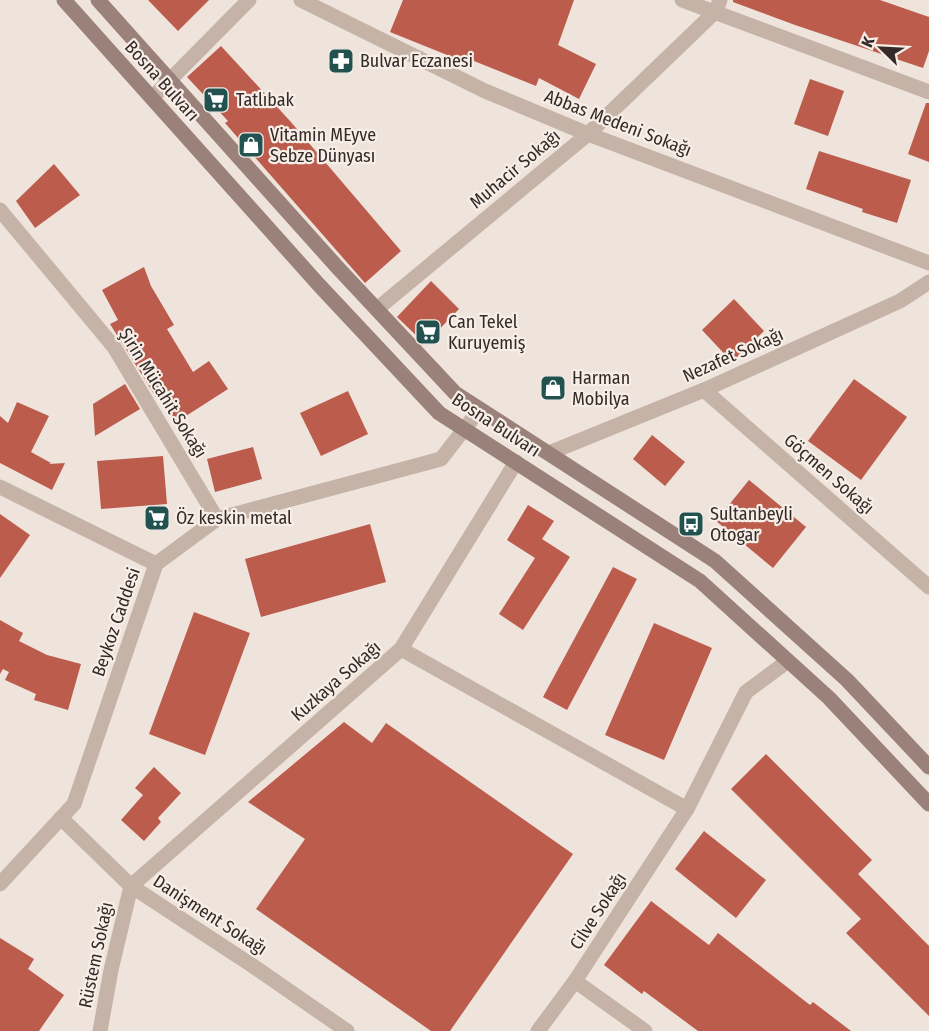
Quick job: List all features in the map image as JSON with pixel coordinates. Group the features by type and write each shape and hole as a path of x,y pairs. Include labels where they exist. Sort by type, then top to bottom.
{"main road":[{"name":"Bosna Bulvarı","path":"64,0 319,285 439,412 700,581 829,698 929,804"},
{"name":"Bosna Bulvarı","path":"98,0 455,393 716,561 847,680 929,766"}],"street":[{"path":"152,98 249,0"},
{"name":"Abbas Medeni Sokağı","path":"301,0 485,91 588,134 929,263"},
{"path":"682,0 718,6 929,92"},
{"name":"Muhacir Sokağı","path":"377,309 588,134 718,6"},
{"name":"Şirin Mücahit Sokağı","path":"0,210 114,347 217,519"},
{"name":"Nezafet Sokağı","path":"549,453 704,390 900,301 929,282"},
{"name":"Göçmen Sokağı","path":"704,390 929,587"},
{"name":"Beykoz Caddesi","path":"0,884 74,804 156,564 217,519 441,459 466,430 480,409"},
{"name":"Kuzkaya Sokağı","path":"131,886 401,649 516,462"},
{"path":"0,487 156,564"},
{"path":"401,649 687,809"},
{"name":"Cilve Sokağı","path":"538,1031 575,981 687,809 746,692 788,661"},
{"name":"Danişment Sokağı","path":"61,818 131,886 347,1031"},
{"name":"Rüstem Sokağı","path":"100,1031 111,970 131,886"},
{"path":"575,981 645,1031"}],"building":[{"path":"148,0 209,0 178,31"},
{"path":"403,0 574,0 558,45 596,64 579,99 539,78 536,86 469,59 467,63 390,32"},
{"path":"733,0 880,0 929,17 929,51 923,68 795,25 733,2"},
{"path":"221,46 290,121 401,251 365,283 225,123 228,121 187,77"},
{"path":"810,79 844,91 828,136 794,124"},
{"path":"926,103 929,103 929,162 908,154"},
{"path":"819,151 911,180 897,223 862,212 863,209 806,189"},
{"path":"54,164 80,195 35,228 16,201"},
{"path":"144,267 151,286 174,325 167,329 193,372 209,361 228,389 175,423 159,398 157,399 110,324 118,320 102,290"},
{"path":"431,281 459,309 425,344 397,317"},
{"path":"734,299 764,331 732,362 702,330"},
{"path":"854,379 907,417 861,480 808,441"},
{"path":"125,384 140,409 95,436 93,404"},
{"path":"348,391 368,434 321,456 300,413"},
{"path":"17,402 49,416 31,452 51,463 49,464 65,463 52,490 0,463 0,416 8,423"},
{"path":"652,435 685,462 665,486 633,459"},
{"path":"253,447 262,479 215,492 207,459"},
{"path":"163,456 167,504 101,509 97,461"},
{"path":"749,480 806,527 773,568 716,521"},
{"path":"528,505 554,521 542,539 570,557 523,630 499,614 535,558 507,540"},
{"path":"0,514 30,535 0,578"},
{"path":"370,524 386,582 261,617 245,559"},
{"path":"613,567 637,579 567,710 543,697"},
{"path":"194,612 250,633 205,755 149,734"},
{"path":"0,620 23,633 19,641 47,655 81,664 68,710 34,700 36,694 5,680 9,672 3,669 0,674"},
{"path":"654,623 712,648 664,760 605,735"},
{"path":"344,722 372,743 386,723 573,854 450,1031 431,1031 256,909 305,839 248,802"},
{"path":"766,754 872,860 858,874 929,946 929,1016 846,933 861,919 731,789"},
{"path":"154,767 181,793 158,818 161,822 144,841 121,820 143,795 135,788"},
{"path":"704,831 766,880 736,918 675,869"},
{"path":"651,901 709,945 718,933 810,1005 813,1002 851,1031 698,1031 644,991 642,994 604,965"},
{"path":"0,938 34,959 28,969 64,995 39,1031 0,1031"}],"place":[{"name":"Bulvar Eczanesi","path":"341,61"},
{"name":"Tatlıbak","path":"216,100"},
{"name":"Vitamin MEyve Sebze Dünyası","path":"251,145"},
{"name":"Can Tekel Kuruyemiş","path":"428,332"},
{"name":"Harman Mobilya","path":"553,388"},
{"name":"Öz keskin metal","path":"157,518"},
{"name":"Sultanbeyli Otogar","path":"691,524"}]}
